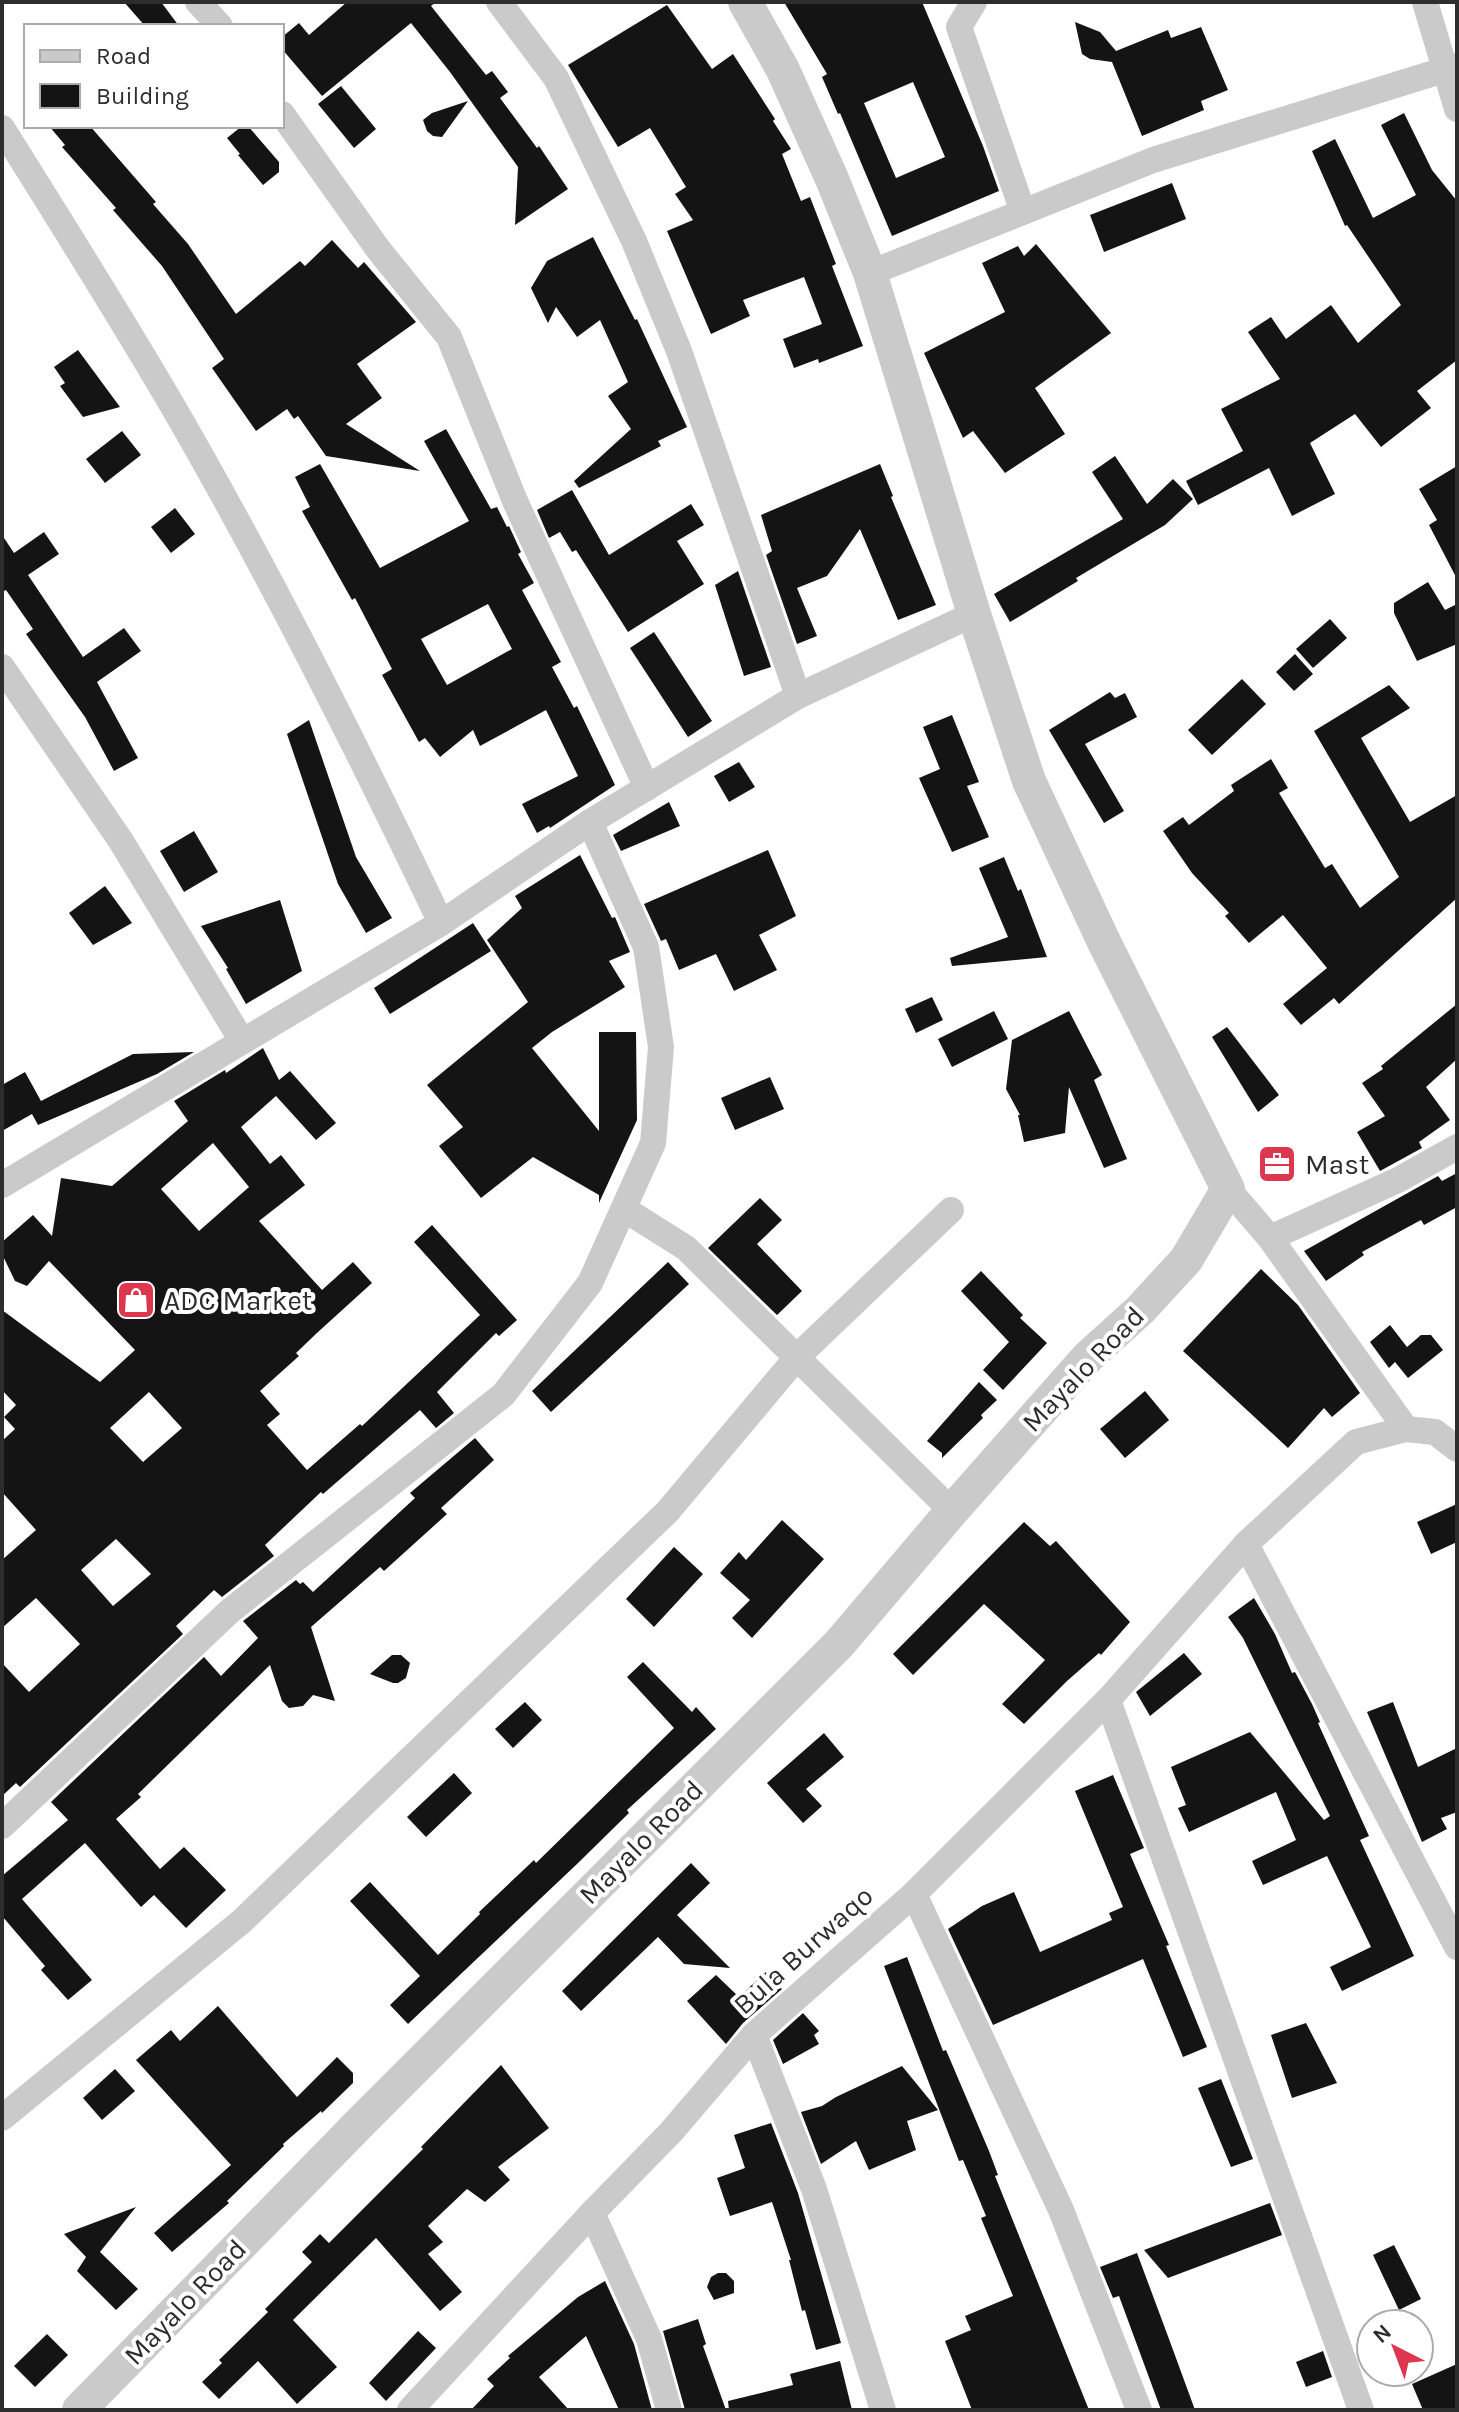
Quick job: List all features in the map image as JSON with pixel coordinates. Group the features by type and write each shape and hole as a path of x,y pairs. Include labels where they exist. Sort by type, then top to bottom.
{"street":[{"path":"198,2 218,24"},
{"path":"499,2 556,78 634,241 679,351 798,696"},
{"path":"745,2 783,70 870,273 974,614 1029,781 1104,942 1228,1189 1270,1238 1406,1429 1435,1432 1457,1449"},
{"path":"974,2 959,27 1023,212"},
{"path":"1425,2 1450,68 1457,109"},
{"path":"870,273 1153,160 1450,68"},
{"path":"284,117 378,249 449,337 515,501 647,788"},
{"path":"2,128 179,416 349,729 441,923"},
{"path":"2,1185 441,923 590,822 798,696 974,614"},
{"path":"2,667 121,841 242,1041"},
{"path":"2,1826 230,1611 503,1395 590,1283 653,1143 661,1047 646,947 590,822"},
{"path":"1270,1238 1398,1180 1457,1147"},
{"name":"Mayalo Road","path":"79,2410 356,2127 839,1644 1088,1357 1140,1310 1186,1260 1228,1189"},
{"path":"624,1209 686,1248 952,1511"},
{"path":"2,2118 242,1921 668,1511 798,1356 951,1210"},
{"name":"Bula Burwaqo","path":"410,2410 671,2132 754,2035 914,1894 1108,1700 1246,1544 1356,1442 1406,1429"},
{"path":"1246,1544 1457,1947"},
{"path":"1108,1700 1361,2410"},
{"path":"914,1894 1061,2210 1139,2410"},
{"path":"754,2035 814,2189 883,2410"},
{"path":"592,2213 649,2339 669,2410"}],"building":[{"path":"124,2 161,2 178,24 143,24"},
{"path":"347,2 436,2 431,6 486,75 492,71 508,92 500,98 537,148 539,146 568,189 515,225 518,167 411,23 322,96 284,51 284,35 299,23 309,35"},
{"path":"784,2 922,2 999,191 892,236 822,77 827,74","holes":["913,82 945,157 896,178 864,103"]},
{"path":"667,5 712,69 733,54 775,119 773,121 791,149 782,154 801,201 810,197 863,346 819,363 818,359 794,368 783,339 822,324 804,277 743,300 750,316 711,334 667,231 693,220 675,194 686,187 650,128 618,147 568,65"},
{"path":"1075,22 1100,32 1116,51 1168,30 1171,38 1201,27 1228,90 1201,101 1204,110 1142,136 1112,62 1090,59 1082,54"},
{"path":"341,86 376,129 354,148 318,104"},
{"path":"468,101 442,137 433,136 427,131 423,120 432,113"},
{"path":"1404,113 1432,170 1457,201 1457,360 1417,391 1431,408 1381,447 1355,414 1310,443 1335,494 1292,516 1269,468 1198,505 1186,481 1243,451 1221,409 1280,379 1248,332 1271,317 1286,339 1331,305 1358,343 1401,305 1345,226 1312,151 1335,139 1373,218 1416,195 1381,125"},
{"path":"51,128 92,128 156,202 153,204 188,244 236,314 300,261 305,266 332,240 358,268 364,262 416,322 357,364 382,398 346,424 420,471 326,456 298,416 294,419 287,409 256,431 212,368 224,359 162,266 62,147 65,145"},
{"path":"240,128 250,128 279,162 279,172 263,185 227,138"},
{"path":"1172,183 1186,219 1104,252 1090,215"},
{"path":"593,237 637,319 687,427 658,441 661,446 579,488 574,481 631,429 608,396 628,382 600,320 577,337 556,307 548,323 531,288 547,261"},
{"path":"1036,244 1111,333 1035,388 1065,434 1005,473 973,431 963,438 924,353 1005,312 982,263 1018,246 1024,256"},
{"path":"78,350 120,407 83,417 60,386 65,383 54,367"},
{"path":"446,429 491,509 497,507 509,526 521,552 518,554 534,583 522,590 561,662 552,667 574,708 577,706 615,785 550,828 537,833 522,804 578,776 546,710 480,746 473,730 440,757 425,738 419,742 382,675 392,669 355,598 352,600 302,511 310,507 295,477 320,464 380,568 469,521 424,441","holes":["488,604 512,649 447,685 421,639"]},
{"path":"122,431 141,455 105,483 86,459"},
{"path":"1115,456 1147,504 1173,479 1193,499 1165,525 1010,622 994,594 1123,519 1092,472"},
{"path":"880,464 936,605 898,620 860,529 827,576 797,588 817,636 797,644 766,555 772,551 761,515"},
{"path":"1457,466 1457,579 1429,525 1437,520 1419,489"},
{"path":"572,490 609,555 691,504 704,525 677,541 704,584 628,632 576,550 572,552 560,532 549,538 537,510"},
{"path":"175,508 195,534 171,553 151,527"},
{"path":"44,532 59,554 28,575 83,657 124,628 141,651 97,682 138,758 114,771 85,717 26,634 33,629 6,590 2,592 2,535 14,553"},
{"path":"738,571 771,667 744,676 715,585"},
{"path":"1428,582 1445,610 1457,604 1457,644 1417,661 1394,613 1394,603"},
{"path":"1330,619 1347,638 1313,668 1296,649"},
{"path":"654,632 712,721 688,737 630,648"},
{"path":"1295,654 1313,674 1294,691 1276,672"},
{"path":"1242,679 1266,704 1212,755 1188,730"},
{"path":"1389,685 1410,708 1361,738 1410,822 1457,795 1457,898 1339,1004 1334,998 1301,1025 1283,1004 1327,968 1283,915 1249,943 1225,916 1229,913 1192,873 1163,831 1183,817 1189,825 1234,791 1231,785 1271,759 1288,788 1279,793 1325,868 1332,864 1360,908 1399,877 1314,731"},
{"path":"1110,692 1115,698 1125,693 1137,717 1085,744 1124,811 1104,823 1049,730"},
{"path":"952,715 979,782 967,786 989,837 952,852 919,778 940,769 923,727"},
{"path":"309,720 356,857 392,918 366,933 338,884 287,734"},
{"path":"739,762 755,787 729,802 714,776"},
{"path":"669,802 680,826 621,851 613,835"},
{"path":"194,831 218,872 184,892 160,851"},
{"path":"768,850 796,916 759,935 777,970 734,991 716,954 679,970 666,939 661,941 644,904"},
{"path":"580,855 612,918 615,917 630,952 609,961 625,987 552,1032 532,1048 599,1131 599,1032 636,1032 637,1120 599,1203 599,1195 533,1157 481,1198 439,1146 463,1127 427,1085 528,1002 487,940 522,908 515,896"},
{"path":"1004,857 1018,891 1021,889 1047,957 952,966 950,958 1008,937 979,868"},
{"path":"105,886 132,923 93,945 69,913"},
{"path":"280,900 302,971 246,1004 201,926"},
{"path":"473,923 491,951 390,1014 374,988"},
{"path":"932,997 943,1020 916,1033 905,1009"},
{"path":"1457,1004 1457,1059 1426,1087 1450,1120 1419,1142 1422,1148 1380,1171 1357,1132 1385,1116 1362,1083 1383,1069 1381,1066"},
{"path":"994,1011 1008,1039 952,1067 938,1039"},
{"path":"1069,1011 1102,1075 1094,1080 1127,1159 1104,1168 1069,1087 1065,1133 1024,1142 1020,1115 1006,1089 1012,1040"},
{"path":"1227,1027 1279,1095 1258,1112 1212,1037"},
{"path":"263,1048 279,1080 290,1071 336,1123 316,1140 276,1096 241,1127 270,1164 281,1155 305,1185 259,1221 322,1290 353,1262 372,1283 260,1391 280,1414 267,1425 307,1470 360,1424 362,1426 480,1315 414,1242 432,1225 517,1320 499,1336 496,1333 437,1392 454,1413 436,1428 420,1410 323,1494 321,1492 265,1545 274,1556 222,1597 214,1590 176,1626 183,1634 20,1787 16,1783 2,1796 2,1663 29,1692 80,1644 36,1598 2,1628 2,1560 36,1530 2,1492 2,1441 15,1429 4,1417 16,1405 2,1390 2,1310 100,1382 135,1350 49,1261 27,1286 15,1281 2,1254 2,1242 33,1215 52,1236 61,1178 112,1186 188,1121 174,1101 225,1070 226,1073","holes":["213,1143 249,1187 199,1231 161,1189","149,1392 182,1428 143,1462 110,1428","116,1539 151,1574 113,1606 81,1570"]},
{"path":"194,1052 157,1074 38,1125 32,1114 2,1131 2,1085 25,1072 41,1101 133,1054"},
{"path":"770,1077 784,1109 735,1130 721,1098"},
{"path":"1457,1173 1457,1207 1424,1225 1421,1220 1362,1252 1364,1255 1326,1281 1304,1251 1438,1176 1442,1181"},
{"path":"760,1198 782,1220 757,1244 802,1291 777,1315 708,1248"},
{"path":"668,1262 689,1284 551,1412 532,1391"},
{"path":"1261,1269 1298,1305 1360,1393 1332,1417 1324,1408 1288,1448 1183,1351"},
{"path":"981,1271 1023,1315 1020,1318 1047,1343 1003,1390 983,1370 1009,1342 961,1291"},
{"path":"1390,1325 1407,1347 1421,1335 1431,1335 1443,1350 1408,1378 1395,1362 1389,1368 1370,1342"},
{"path":"979,1382 997,1400 942,1458 942,1453 927,1441"},
{"path":"1145,1391 1169,1420 1125,1458 1100,1429"},
{"path":"475,1438 494,1460 441,1508 447,1514 384,1571 380,1567 311,1627 335,1701 313,1695 303,1706 289,1708 282,1701 270,1665 116,1819 160,1869 184,1847 226,1890 186,1928 154,1895 141,1907 85,1843 22,1899 92,1980 68,2000 41,1970 45,1966 2,1916 2,1876 68,1820 51,1802 204,1657 221,1676 258,1638 243,1621 296,1580 300,1584 303,1582 313,1592 415,1498 410,1493"},
{"path":"1457,1504 1457,1542 1431,1554 1417,1522"},
{"path":"782,1520 824,1559 752,1638 732,1618 750,1600 720,1573 739,1552 746,1560"},
{"path":"1024,1522 1050,1546 1056,1541 1130,1622 1101,1655 1099,1653 1067,1681 1024,1724 1002,1704 1045,1660 984,1604 913,1675 893,1654"},
{"path":"674,1547 703,1574 654,1627 626,1599"},
{"path":"1254,1598 1275,1634 1292,1673 1295,1672 1312,1704 1369,1836 1360,1840 1414,1956 1342,1991 1330,1967 1371,1947 1327,1856 1263,1885 1252,1861 1296,1840 1276,1792 1189,1832 1178,1808 1186,1805 1171,1767 1250,1732 1324,1820 1330,1816 1243,1638 1228,1617"},
{"path":"1184,1653 1202,1674 1150,1716 1136,1692"},
{"path":"392,1655 401,1655 410,1663 406,1678 393,1683 370,1674"},
{"path":"643,1662 692,1712 696,1707 716,1729 627,1810 629,1813 577,1864 408,2024 390,2005 420,1976 350,1901 370,1882 438,1955 479,1912 534,1860 536,1863 674,1728 627,1677"},
{"path":"525,1702 542,1720 513,1748 495,1729"},
{"path":"1393,1702 1418,1767 1457,1748 1457,1812 1441,1818 1447,1829 1422,1842 1367,1712"},
{"path":"824,1733 844,1757 806,1789 822,1806 803,1823 767,1783"},
{"path":"454,1773 472,1793 426,1837 407,1817"},
{"path":"1113,1775 1144,1848 1130,1854 1169,1945 1166,1946 1207,2047 1183,2057 1143,1959 993,2025 948,1929 982,1906 1014,1892 1040,1952 1112,1920 1109,1913 1123,1907 1075,1791"},
{"path":"691,1863 710,1883 677,1915 730,1968 684,1964 658,1937 581,2011 562,1991"},
{"path":"907,1957 943,2051 946,2050 989,2151 998,2175 995,2176 1089,2410 972,2410 945,2341 971,2330 965,2316 1013,2296 981,2218 986,2216 963,2160 959,2161 884,1966"},
{"path":"766,1972 782,1989 743,2023 726,2044 687,2001 716,1975 739,1997"},
{"path":"218,2006 297,2097 337,2057 353,2073 353,2083 283,2144 227,2201 229,2203 172,2252 154,2233 231,2165 136,2060 171,2030 180,2041"},
{"path":"803,2013 819,2031 814,2035 819,2044 783,2064 773,2040"},
{"path":"1306,2023 1337,2083 1292,2098 1271,2035"},
{"path":"501,2065 549,2128 498,2167 510,2180 485,2202 467,2189 428,2226 443,2242 428,2254 462,2292 440,2311 376,2238 293,2320 337,2367 297,2404 258,2361 219,2399 202,2382 222,2363 219,2360 268,2312 265,2309 312,2262 302,2252 320,2234 329,2243"},
{"path":"902,2066 938,2110 907,2121 916,2150 869,2170 856,2141 821,2164 801,2112 822,2106"},
{"path":"115,2069 135,2091 102,2120 83,2098"},
{"path":"1221,2079 1253,2159 1231,2167 1198,2088"},
{"path":"771,2123 798,2193 841,2343 816,2350 772,2202 730,2216 717,2178 745,2168 734,2135"},
{"path":"1270,2203 1282,2235 1168,2278 1144,2250"},
{"path":"136,2207 100,2252 138,2289 116,2310 77,2271 86,2257 64,2234"},
{"path":"1394,2245 1421,2299 1398,2308 1373,2255"},
{"path":"1137,2253 1195,2410 1161,2410 1119,2296 1113,2298 1100,2267"},
{"path":"726,2273 734,2281 734,2293 714,2300 707,2287 711,2277"},
{"path":"605,2281 634,2344 652,2410 619,2410 586,2336 539,2377 569,2410 471,2410 494,2386 487,2379 510,2358 508,2356 578,2297"},
{"path":"698,2319 706,2344 703,2346 726,2410 685,2410 663,2331"},
{"path":"418,2331 436,2348 386,2401 369,2383"},
{"path":"47,2334 68,2355 35,2387 14,2366"},
{"path":"1323,2351 1332,2377 1306,2387 1296,2362"},
{"path":"840,2361 852,2410 729,2410 728,2401 793,2385 790,2374"},
{"path":"1457,2364 1457,2410 1423,2410 1414,2388 1435,2388 1435,2374"}],"place":[{"name":"Mast","path":"1277,1164"},
{"name":"ADC Market","path":"136,1300"}]}
